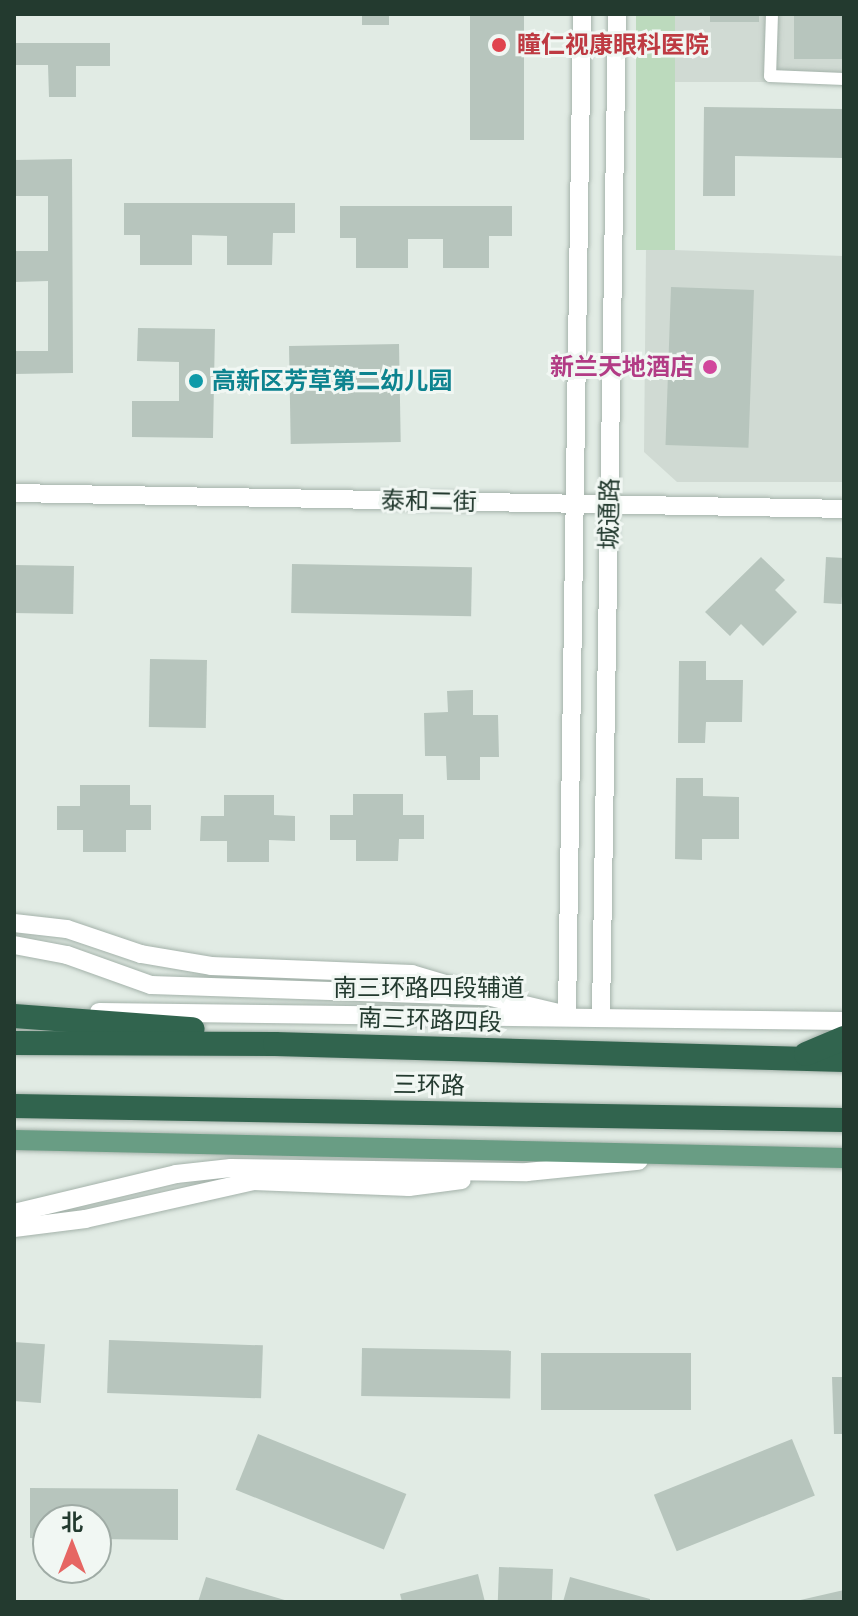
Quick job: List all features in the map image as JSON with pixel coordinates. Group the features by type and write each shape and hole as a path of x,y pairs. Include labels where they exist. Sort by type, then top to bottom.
{"highway":[{"path":"14,1013 459,1049"},
{"path":"795,1058 844,1038"},
{"name":"南三环路四段","path":"14,1043 459,1049 844,1060"},
{"name":"三环路","path":"14,1106 844,1120"},
{"path":"796,1119 844,1135"}],"main road":[{"name":"城通路","path":"567,1015 582,14"},
{"name":"城通路","path":"601,1015 617,14"},
{"name":"泰和二街","path":"14,493 844,509"},
{"path":"14,923 67,929 141,954 211,966 412,974 567,1015"},
{"path":"14,945 67,955 151,985 487,996"},
{"name":"南三环路四段辅道","path":"14,1013 601,1015 844,1021"},
{"path":"14,1140 844,1158"},
{"path":"14,1228 85,1219 253,1181 409,1187 708,1153"},
{"path":"14,1213 176,1174 231,1168 527,1172"}],"street":[{"path":"772,14 770,76 844,79"}],"shaded area":[{"path":"675,14 844,14 844,82 675,82"},
{"path":"646,249 844,256 844,482 677,482 644,452"}],"green space":[{"path":"636,14 675,14 675,250 636,250"}],"building":[{"path":"362,14 389,14 389,25 362,25"},
{"path":"470,14 524,14 524,140 470,140"},
{"path":"710,14 759,14 759,22 710,22"},
{"path":"794,14 844,14 844,59 794,59"},
{"path":"14,43 110,43 110,66 76,66 76,97 49,97 48,65 14,65"},
{"path":"704,107 844,109 844,158 735,156 735,196 703,196"},
{"path":"72,159 73,373 14,374 14,351 48,351 48,281 14,282 14,251 48,251 48,196 14,196 14,160"},
{"path":"124,203 295,203 295,233 273,233 272,265 227,265 227,236 192,235 192,265 140,265 140,235 124,235"},
{"path":"340,206 512,206 512,236 489,236 489,268 443,268 443,239 408,239 408,268 356,268 356,238 340,238"},
{"path":"671,287 754,290 748,448 665,445"},
{"name":"高新区芳草第二幼儿园","path":"138,328 215,329 213,438 132,437 132,401 179,401 179,362 137,361"},
{"path":"399,344 401,442 291,444 289,346"},
{"path":"761,557 785,580 775,590 797,612 763,646 741,624 730,636 705,612"},
{"path":"826,557 844,558 842,604 824,603"},
{"path":"292,564 472,567 471,616 291,613"},
{"path":"14,565 74,566 73,614 14,613"},
{"path":"150,659 207,660 206,728 149,727"},
{"path":"679,661 706,661 706,680 743,680 742,722 706,722 705,743 678,743"},
{"path":"473,690 473,715 498,715 499,757 480,757 480,780 447,780 446,756 425,756 424,713 448,712 447,691"},
{"path":"676,778 703,778 703,796 739,797 739,839 702,839 702,860 675,859"},
{"path":"80,785 130,785 130,805 151,805 151,830 126,830 126,852 83,852 83,830 57,830 57,806 80,806"},
{"path":"353,794 403,794 403,815 424,815 424,839 399,839 398,861 356,861 356,840 330,840 330,815 353,815"},
{"path":"224,795 274,795 274,815 295,816 295,841 269,840 269,862 227,862 227,841 200,841 201,816 224,816"},
{"path":"109,1340 263,1345 261,1398 107,1393"},
{"path":"14,1342 45,1344 41,1403 14,1401"},
{"path":"362,1348 511,1351 510,1399 361,1396"},
{"path":"541,1353 691,1353 691,1410 541,1410"},
{"path":"832,1377 844,1377 844,1434 834,1434"},
{"path":"258,1434 406,1494 384,1550 236,1490"},
{"path":"792,1439 815,1496 677,1551 654,1495"},
{"path":"30,1488 178,1489 178,1540 112,1539 112,1504 32,1504 30,1538"},
{"path":"499,1567 553,1569 552,1602 498,1602"},
{"path":"478,1574 485,1602 402,1602 400,1594"},
{"path":"206,1577 288,1601 288,1602 198,1602"},
{"path":"570,1577 650,1599 650,1602 563,1602"},
{"path":"844,1590 844,1602 796,1602 796,1601"}],"place":[{"name":"瞳仁视康眼科医院","path":"499,45"},
{"name":"新兰天地酒店","path":"710,367"},
{"name":"高新区芳草第二幼儿园","path":"196,381"}]}
